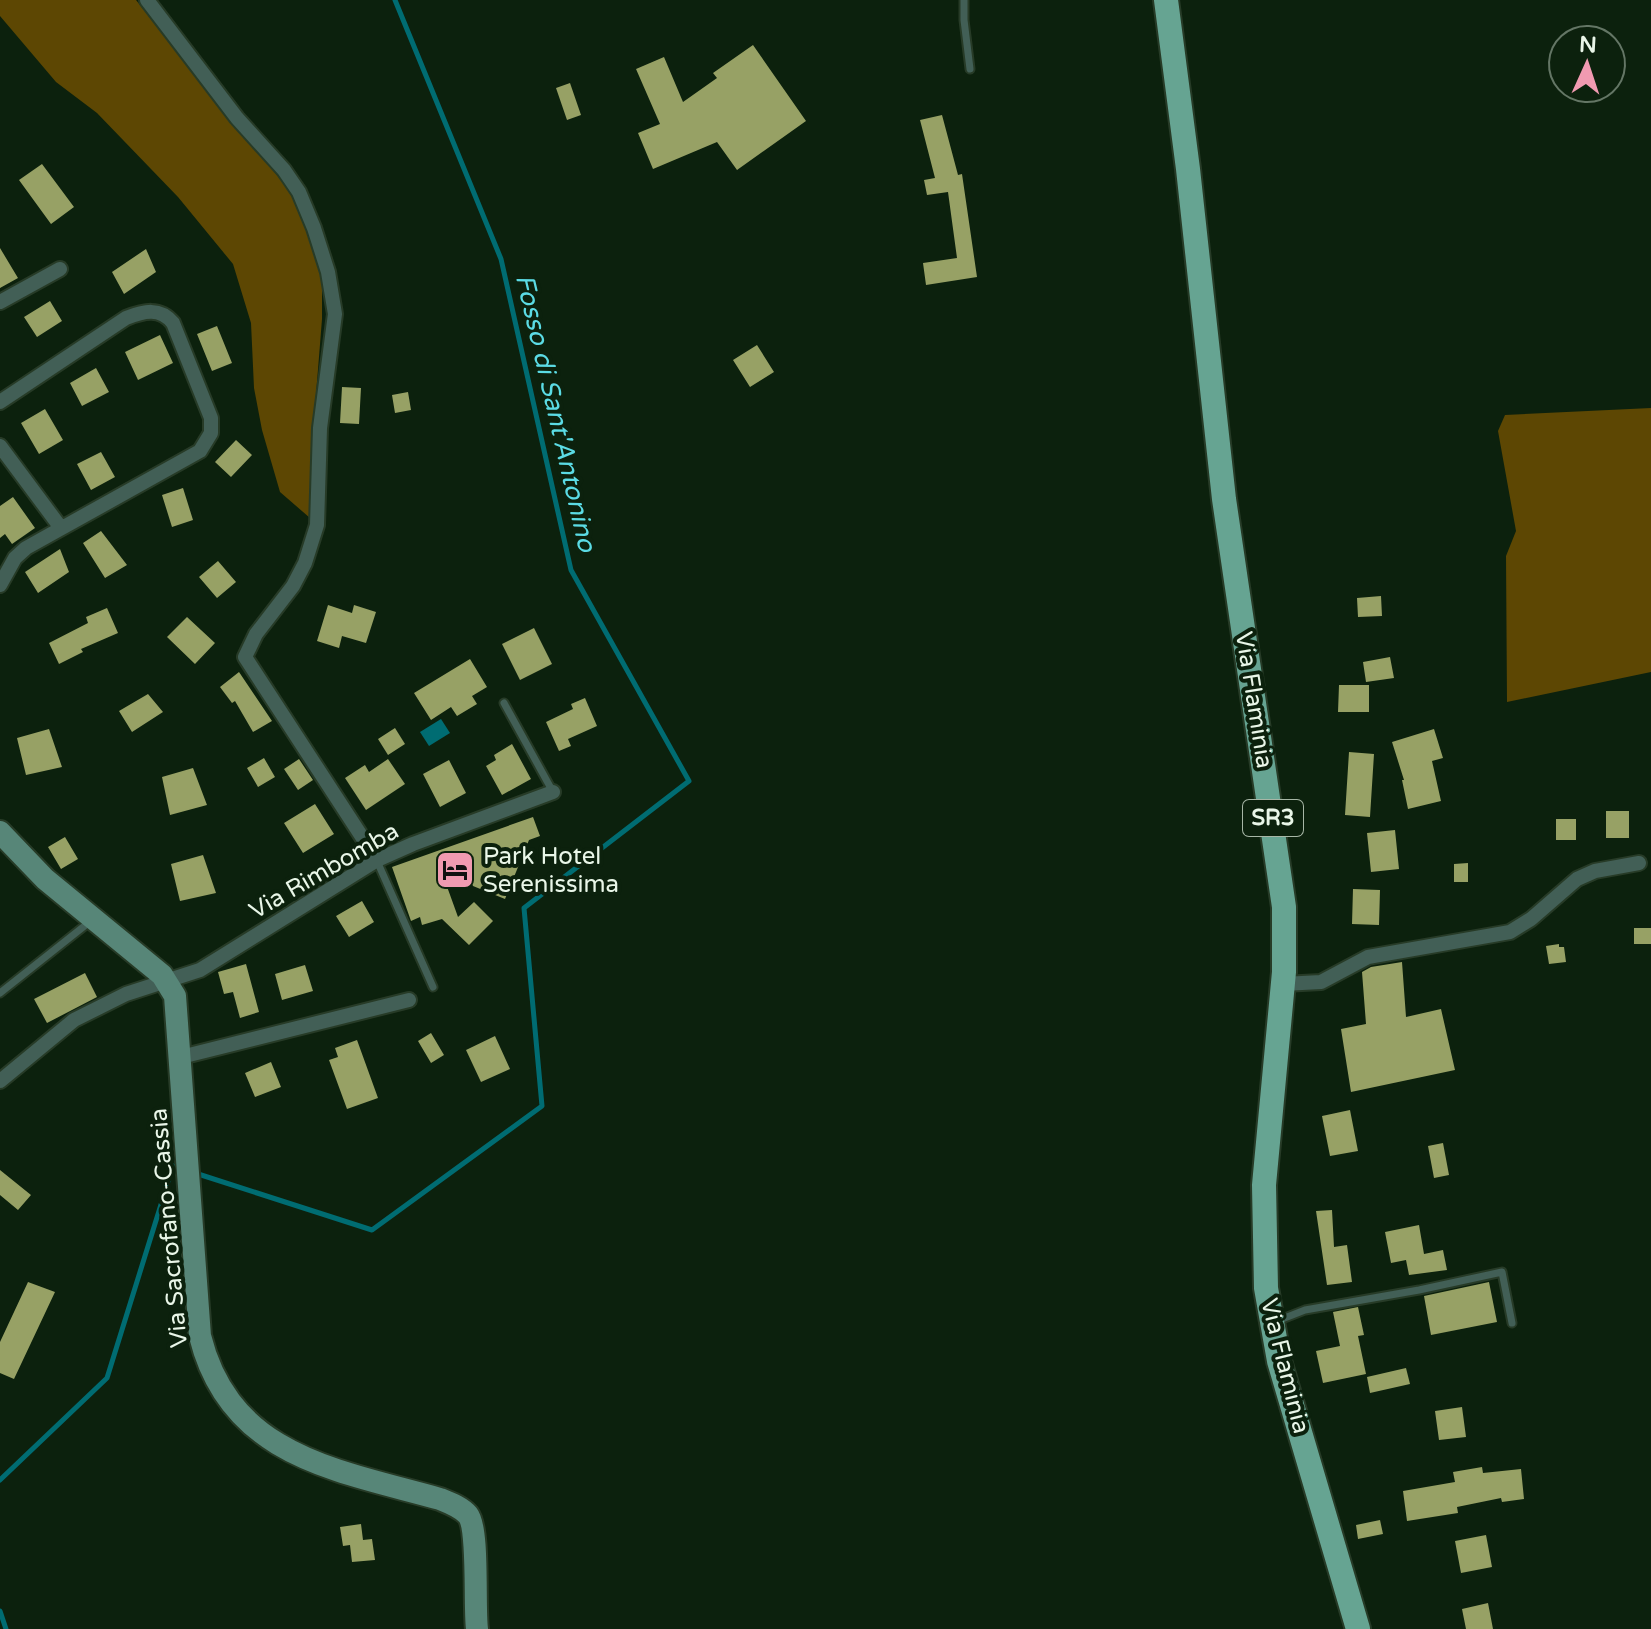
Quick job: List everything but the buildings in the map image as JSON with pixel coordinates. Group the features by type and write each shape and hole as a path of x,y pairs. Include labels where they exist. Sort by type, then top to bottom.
{"main road":[{"name":"Via Flaminia","path":"1166,0 1224,499 1283,889 1283,984 1263,1201 1265,1272 1271,1324 1279,1361 1358,1629"}],"street":[{"path":"147,0 237,118 292,181 314,228 328,272 335,314 320,428 317,525 305,563 293,586 256,634 245,657 377,860"},
{"path":"0,302 60,269"},
{"path":"0,402 126,318 157,311 173,323 211,418 211,433 200,451 26,548 15,558 0,585"},
{"path":"0,446 61,528"},
{"name":"Via Rimbomba","path":"0,1081 74,1020 126,994 200,970 377,860 553,792"},
{"path":"0,832 45,879 167,981"},
{"path":"1283,984 1321,982 1368,957 1510,932 1526,923 1577,879 1595,871 1639,863"},
{"name":"Via Sacrofano-Cassia","path":"167,981 175,996 200,1336 209,1369 229,1403 265,1435 303,1457 328,1468 440,1499 468,1515 473,1539 477,1629"},
{"path":"181,1057 409,1000"}],"lane":[{"path":"964,0 970,69"},
{"path":"504,703 553,792"},
{"path":"377,860 433,987"},
{"path":"0,993 94,919"},
{"path":"1271,1324 1305,1310 1502,1272 1512,1323"}],"shaded area":[{"path":"0,0 136,0 297,200 312,233 322,271 310,518 280,492 262,430 254,388 251,323 233,264 178,197 97,113 56,82 0,16"},
{"path":"1651,408 1651,672 1507,702 1506,556 1516,531 1498,431 1505,415"}],"water":[{"path":"441,719 450,733 429,746 420,732"}],"waterway":[{"name":"Fosso di Sant'Antonino","path":"195,1173 372,1230 542,1106 524,908 689,781 571,570 501,259 395,0"},
{"name":"Fosso di Sant'Antonino","path":"0,1480 107,1378 173,1166 182,1169"},
{"name":"Fosso di Sant'Antonino","path":"0,1611 6,1629"}],"place":[{"name":"Park Hotel Serenissima","path":"455,870"}]}
